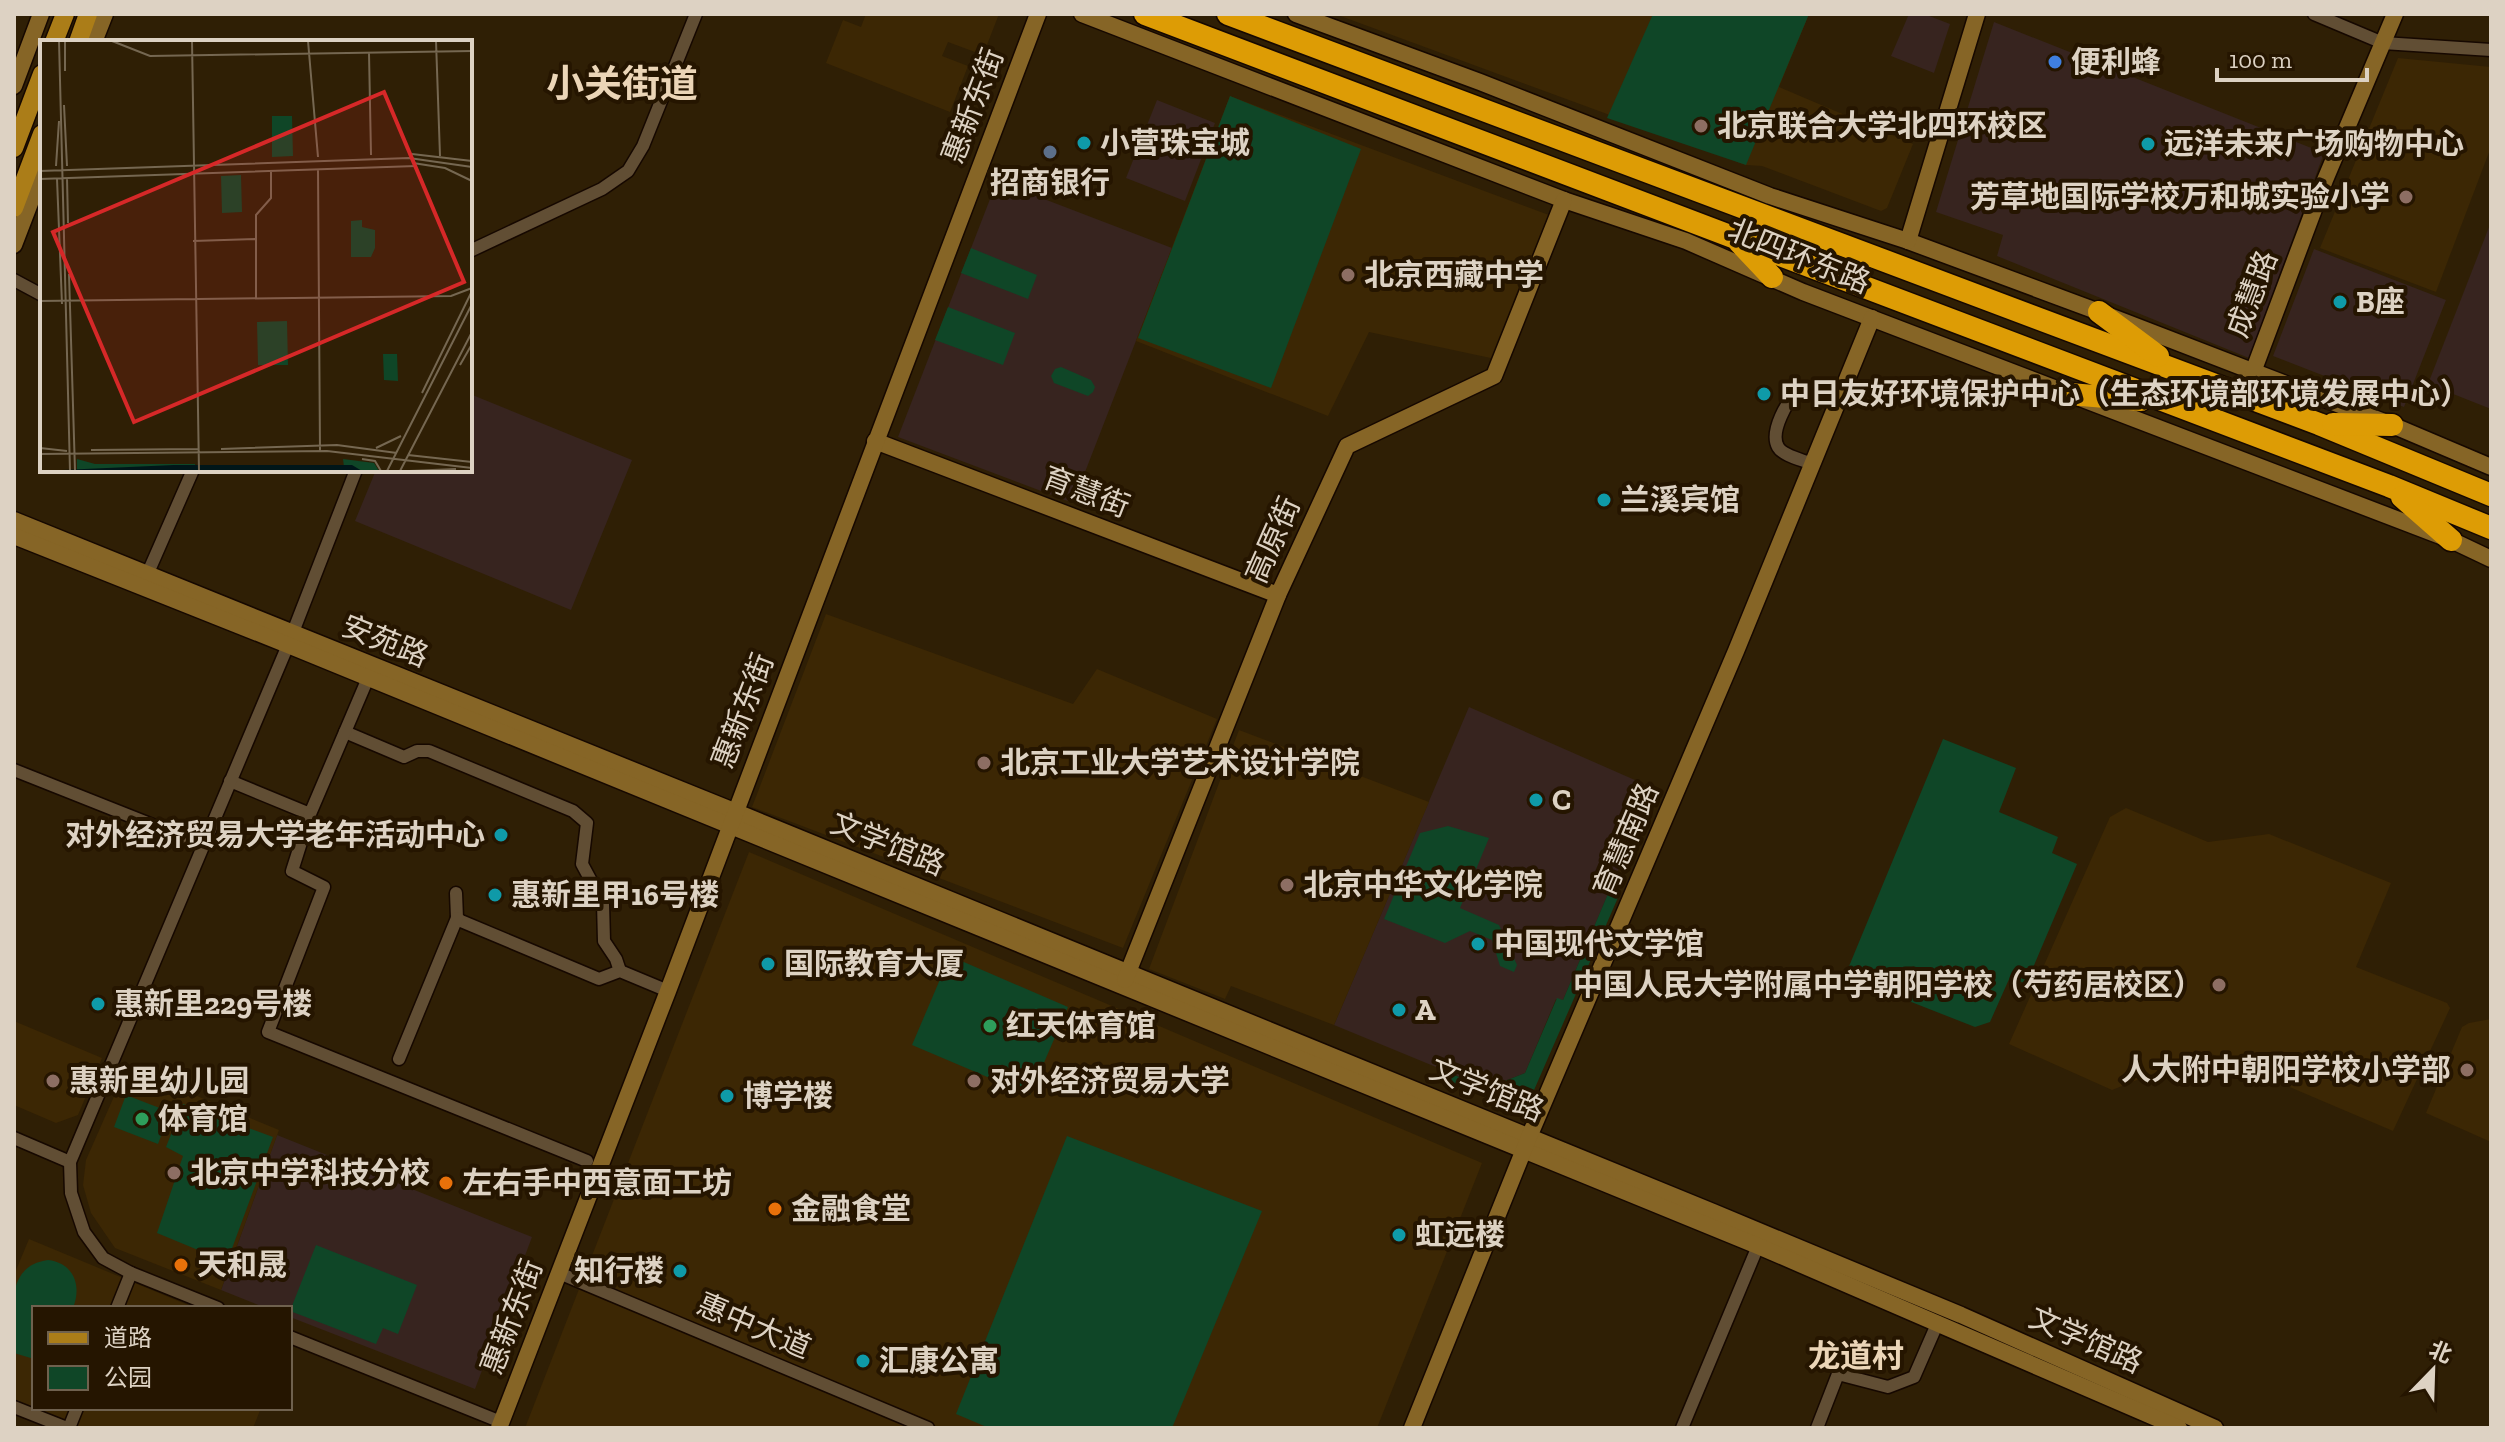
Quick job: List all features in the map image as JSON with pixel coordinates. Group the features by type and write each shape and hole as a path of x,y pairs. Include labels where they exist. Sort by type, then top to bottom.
{"highway":[{"name":"北四环东路","path":"1228,14 2319,424 2491,495"},
{"name":"北四环东路","path":"1149,15 2389,486 2491,528"},
{"path":"1735,238 1772,277"},
{"path":"2099,312 2178,371"},
{"path":"2070,394 2164,402"},
{"path":"2319,424 2392,425"},
{"path":"2389,486 2451,540"},
{"path":"2463,516 2491,534"}],"main road":[{"path":"55,40 65,14"},
{"path":"79,40 88,14"},
{"path":"14,148 40,79"},
{"path":"14,208 40,139"}],"street":[{"path":"14,86 41,14"},
{"path":"95,40 105,14"},
{"path":"472,250 602,189 628,171 643,146 696,14"},
{"name":"惠新东街","path":"500,1425 1038,14"},
{"name":"北四环东路","path":"1082,14 1120,21 1564,200 1686,241 1803,292 2451,540 2491,559"},
{"name":"北四环东路","path":"1296,14 1480,82 1770,196 1908,241 2099,312 2392,425 2491,467"},
{"path":"1908,241 1977,14"},
{"path":"2314,14 2383,43 2491,50"},
{"name":"成慧路","path":"2253,372 2325,180 2395,14"},
{"path":"14,245 40,177"},
{"name":"高原街","path":"1125,979 1278,595 1347,446 1494,376 1564,200"},
{"path":"14,280 40,294"},
{"name":"育慧南路","path":"1412,1428 1527,1144 1736,651 1872,318"},
{"path":"1798,389 1784,408 1777,445 1785,453 1812,464"},
{"name":"育慧街","path":"875,441 1278,595"},
{"path":"147,575 192,472"},
{"path":"213,1306 131,1273 103,1258 84,1232 71,1193 70,1162 290,639 355,472"},
{"name":"安苑路","path":"14,520 147,575 368,678 732,818"},
{"name":"安苑路","path":"14,536 290,639 732,818"},
{"path":"368,678 310,814 292,871 324,887 268,1032 587,1161"},
{"path":"345,732 404,757 417,751 429,751 573,811 587,823 582,864 603,903 604,941 620,971"},
{"path":"14,770 203,845"},
{"path":"230,781 310,814"},
{"name":"文学馆路","path":"732,818 1527,1144 1961,1315 2215,1428"},
{"path":"399,1059 457,918 456,893"},
{"path":"457,918 599,979 620,971 668,991"},
{"path":"14,1138 70,1162"},
{"name":"文学馆路","path":"1527,1144 2179,1428"},
{"path":"1682,1428 1758,1246"},
{"path":"118,1306 131,1273"},
{"name":"惠中大道","path":"559,1273 928,1428"},
{"path":"1817,1428 1838,1374 1888,1387 1914,1377 1938,1322"},
{"path":"292,1338 500,1425"},
{"path":"14,1407 68,1428"}],"shaded area":[{"path":"866,14 999,14 983,55 948,42 942,56 968,66 950,112 826,63 843,20 861,27"},
{"name":"北京联合大学北四环校区","path":"1335,14 1809,14 1779,87 1913,144 1887,208 1881,211 1762,166 1746,165"},
{"path":"1909,14 1924,14 1950,24 1934,73 1891,56"},
{"path":"1994,22 2324,153 2249,358 1997,256 2003,235 1936,212"},
{"name":"芳草地国际学校万和城实验小学","path":"2398,58 2491,67 2491,147 2436,292 2320,248"},
{"name":"北京西藏中学","path":"1230,96 1557,218 1500,360 1369,332 1328,416 1136,341"},
{"path":"1157,100 1215,123 1185,201 1126,178"},
{"path":"997,181 1172,248 1073,503 898,437"},
{"path":"2491,222 2491,409 2428,384"},
{"path":"2314,249 2446,300 2404,407 2273,356"},
{"path":"472,395 632,460 571,610 355,521 375,472 472,472"},
{"name":"北京工业大学艺术设计学院","path":"826,614 1073,704 1097,669 1217,719 1123,948 752,807"},
{"name":"中国现代文学馆","path":"1469,707 1653,788 1563,1000 1556,999 1525,1073 1487,1088 1334,1025"},
{"name":"北京中华文化学院","path":"1239,730 1429,802 1334,1025 1231,986 1225,999 1149,969"},
{"name":"中国人民大学附属中学朝阳学校（芍药居校区）","path":"2126,808 2208,842 2269,834 2391,883 2356,967 2447,1003 2450,1008 2393,1131 2207,1052 2112,1090 2009,1044 2110,817"},
{"name":"对外经济贸易大学","path":"749,852 1482,1163 1377,1428 525,1428"},
{"name":"人大附中朝阳学校小学部","path":"2491,1019 2491,1142 2426,1113 2462,1027"},
{"name":"惠新里幼儿园","path":"14,1021 102,1058 78,1115 56,1123 14,1105"},
{"name":"北京中学科技分校","path":"127,1067 279,1130 221,1290 115,1248 91,1213 83,1185 86,1160"},
{"path":"277,1135 532,1237 475,1389 292,1318 292,1306 261,1306 221,1290"},
{"path":"29,1239 190,1306 32,1306 32,1410 260,1410 253,1428 53,1428 14,1412 14,1275"}],"green space":[{"path":"1653,14 1809,14 1746,165 1607,118"},
{"path":"1230,96 1361,149 1271,388 1138,338"},
{"path":"971,248 1037,275 1028,299 961,273"},
{"path":"948,307 1015,333 1003,365 935,340"},
{"path":"1061,367 1091,380 1095,387 1093,392 1088,396 1054,383 1051,376 1055,369"},
{"path":"1943,739 2016,768 1999,812 2058,837 2052,853 2077,864 2026,984 2010,977 1990,1022 1975,1027 1845,976"},
{"path":"1448,826 1489,838 1460,908 1499,925 1517,965 1514,972 1500,966 1492,940 1470,931 1445,943 1384,919 1420,833"},
{"path":"1610,889 1620,893 1531,1097 1502,1103 1440,1080 1444,1071 1487,1088 1525,1073 1557,998 1563,1000"},
{"name":"红天体育馆","path":"950,956 1068,1007 1030,1095 912,1045"},
{"name":"体育馆","path":"126,1095 170,1112 158,1144 114,1127"},
{"path":"183,1104 273,1137 227,1262 157,1233 183,1156 166,1147"},
{"path":"1067,1136 1262,1211 1172,1428 989,1428 956,1414"},
{"path":"316,1245 417,1285 398,1334 383,1328 376,1344 292,1312"},
{"path":"48,1260 64,1266 74,1277 77,1292 74,1306 32,1306 32,1358 14,1353 13,1310 17,1283 23,1272 33,1264"}],"place":[{"name":"便利蜂","path":"2055,62"},
{"name":"北京联合大学北四环校区","path":"1701,126"},
{"name":"小营珠宝城","path":"1084,143"},
{"name":"远洋未来广场购物中心","path":"2148,144"},
{"name":"招商银行","path":"1050,152"},
{"name":"芳草地国际学校万和城实验小学","path":"2406,197"},
{"name":"北京西藏中学","path":"1348,275"},
{"name":"B座","path":"2340,302"},
{"name":"中日友好环境保护中心（生态环境部环境发展中心）","path":"1764,394"},
{"name":"兰溪宾馆","path":"1604,500"},
{"name":"北京工业大学艺术设计学院","path":"984,763"},
{"name":"C","path":"1536,800"},
{"name":"对外经济贸易大学老年活动中心","path":"501,835"},
{"name":"北京中华文化学院","path":"1287,885"},
{"name":"惠新里甲16号楼","path":"495,895"},
{"name":"中国现代文学馆","path":"1478,944"},
{"name":"国际教育大厦","path":"768,964"},
{"name":"中国人民大学附属中学朝阳学校（芍药居校区）","path":"2219,985"},
{"name":"惠新里229号楼","path":"98,1004"},
{"name":"A","path":"1399,1010"},
{"name":"红天体育馆","path":"990,1026"},
{"name":"人大附中朝阳学校小学部","path":"2467,1070"},
{"name":"惠新里幼儿园","path":"53,1081"},
{"name":"对外经济贸易大学","path":"974,1081"},
{"name":"博学楼","path":"727,1096"},
{"name":"体育馆","path":"142,1119"},
{"name":"北京中学科技分校","path":"174,1173"},
{"name":"左右手中西意面工坊","path":"446,1183"},
{"name":"金融食堂","path":"775,1209"},
{"name":"虹远楼","path":"1399,1235"},
{"name":"天和晟","path":"181,1265"},
{"name":"知行楼","path":"680,1271"},
{"name":"汇康公寓","path":"863,1361"}],"district":[{"name":"小关街道","path":"622,84"},
{"name":"龙道村","path":"1856,1356"}]}
